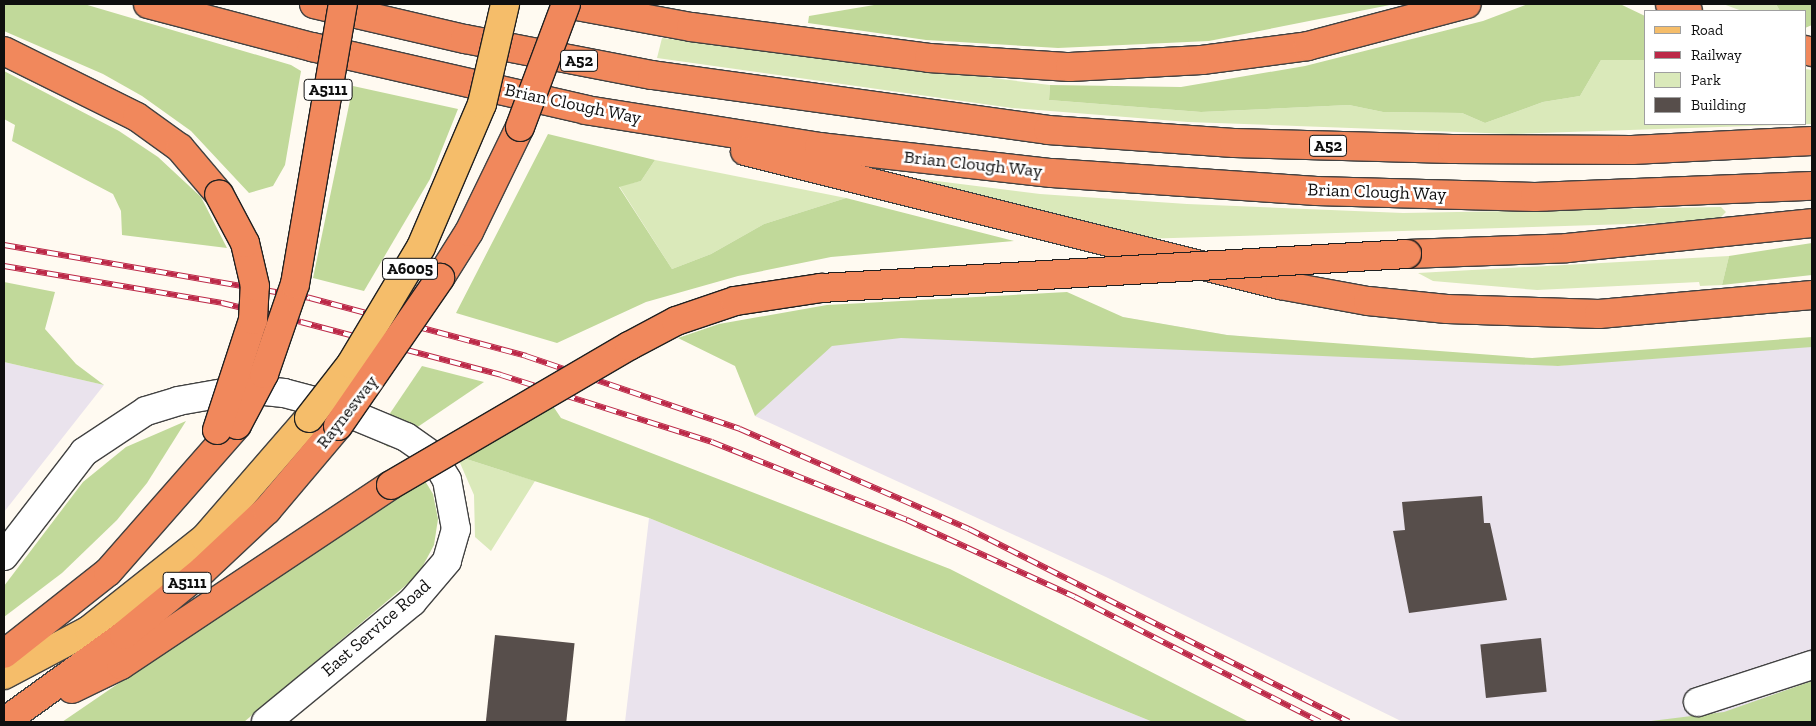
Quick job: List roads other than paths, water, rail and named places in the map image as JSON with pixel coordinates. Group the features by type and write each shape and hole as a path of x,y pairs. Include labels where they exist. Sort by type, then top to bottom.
{"highway":[{"name":"Brian Clough Way","path":"148,4 312,47 586,110 819,147 1146,181 1535,197 1812,186"},
{"name":"A52","path":"314,4 464,39 652,75 1048,130 1234,143 1452,150 1632,150 1812,141"},
{"name":"A5111","path":"4,654 108,572 202,465 264,374 295,284 342,4"},
{"path":"566,4 691,27 870,51 1070,67 1202,60 1308,46 1467,4"},
{"name":"Raynesway","path":"9,719 203,570 267,510 326,416 469,232 520,127 566,4"},
{"path":"1670,4 1685,10"},
{"path":"4,51 144,122 180,148 219,194 244,243 255,286 253,320 227,428"},
{"path":"586,110 1091,240 1280,285 1368,301 1446,309 1599,314 1812,295"},
{"path":"9,719 121,665 391,485 629,346 676,321 735,301 821,288 1407,254 1567,248 1812,223"}],"main road":[{"name":"Raynesway","path":"4,675 89,630 205,538 326,416 351,364 425,239 482,104 505,4"}],"street":[{"name":"East Service Road","path":"4,556 84,452 146,411 246,389 326,416 406,437 432,455 452,498 454,541 447,561 418,596 266,722"},
{"path":"1698,702 1812,665"}],"railway":[{"path":"4,245 310,298 526,356 740,429 969,529 1349,722"},
{"path":"4,266 222,303 301,322 501,375 712,442 907,520 1075,597 1320,722"}]}
